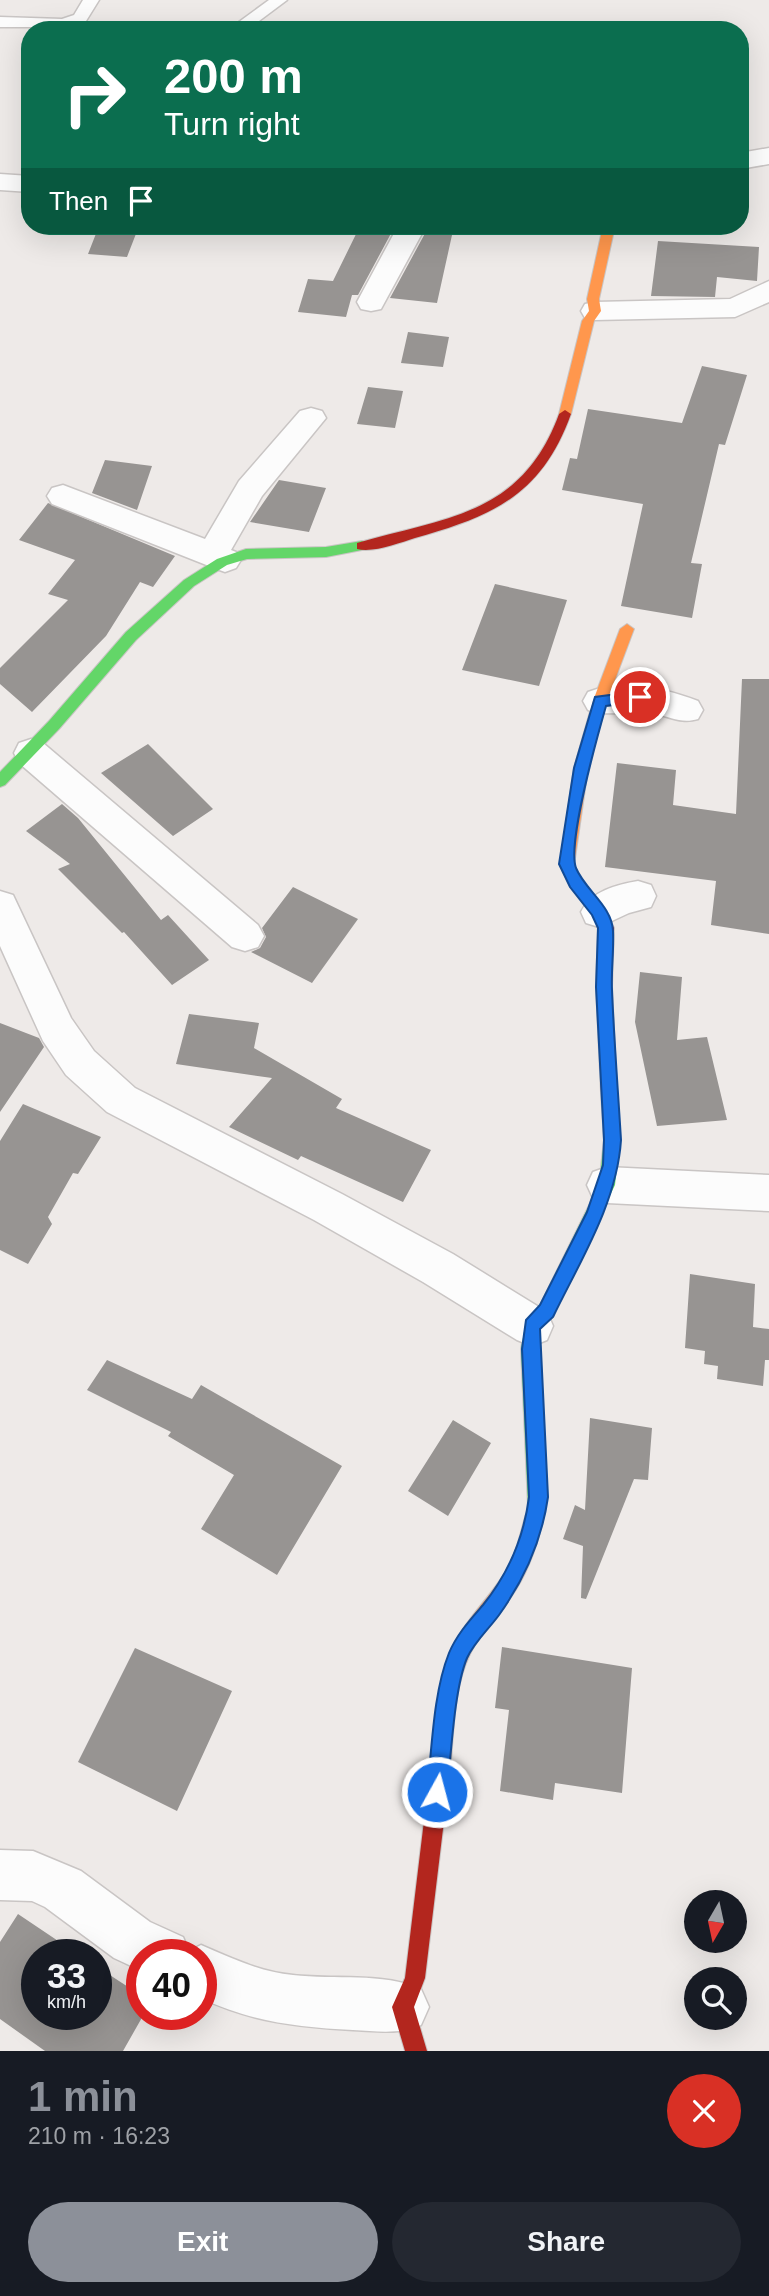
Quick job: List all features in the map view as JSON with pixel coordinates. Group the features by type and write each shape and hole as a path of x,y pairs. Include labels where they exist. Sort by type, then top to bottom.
{"street":[{"path":"749,159 769,156"},
{"path":"0,182 21,183"},
{"path":"371,302 407,235"},
{"path":"63,496 219,557 331,551 387,541 469,513 519,488 536,472 562,419 588,321 595,311 593,299 607,235"},
{"path":"595,311 735,307 769,290"},
{"path":"0,781 31,753 157,608 219,557 250,489 311,418"},
{"path":"217,1979 237,1988 410,2029 450,1686 457,1657 471,1633 491,1610 515,1574 535,1519 539,1497 530,1349 532,1326 546,1311 607,1185 612,1140 604,987 606,928 598,912 576,883 567,864 581,768 600,701 626,629"},
{"path":"600,701 640,697 667,701 686,709"},
{"path":"31,753 245,936"},
{"path":"598,912 621,899 638,896"},
{"path":"0,906 57,1029 80,1063 121,1100 328,1207 438,1268 532,1326"},
{"path":"607,1185 769,1192"},
{"path":"0,1875 33,1876 63,1889 131,1939"}],"lane":[{"path":"72,21 80,18 90,0"},
{"path":"249,21 279,0"},
{"path":"0,23 21,23"}],"building":[{"path":"95,235 136,235 127,257 88,254"},
{"path":"356,235 390,235 358,295 352,295 346,317 298,312 308,279 333,281"},
{"path":"424,235 452,235 437,303 390,298"},
{"path":"658,241 759,247 757,281 717,277 715,297 651,296"},
{"path":"408,332 449,337 443,367 401,363"},
{"path":"702,366 747,375 725,445 719,444 691,563 702,564 692,618 621,606 643,504 562,490 570,458 577,459 588,409 682,423"},
{"path":"368,387 403,391 395,428 357,424"},
{"path":"105,460 152,466 137,510 92,493"},
{"path":"279,480 326,488 309,532 250,522"},
{"path":"48,503 175,556 153,587 140,582 106,636 32,712 0,684 0,668 68,600 48,594 75,560 19,540"},
{"path":"495,584 567,600 539,686 462,670"},
{"path":"742,679 769,679 769,934 711,925 716,881 605,867 617,763 676,770 673,805 736,814"},
{"path":"148,744 213,809 173,836 101,773"},
{"path":"62,804 78,818 161,920 168,915 209,960 172,985 124,932 122,933 58,869 70,864 26,831"},
{"path":"293,887 358,919 312,983 251,952 260,948 266,937 262,928"},
{"path":"640,972 682,977 677,1040 707,1037 727,1120 657,1126 635,1022"},
{"path":"189,1014 259,1023 254,1048 342,1099 336,1108 431,1150 403,1202 301,1156 298,1160 229,1127 272,1078 176,1064"},
{"path":"0,1023 39,1038 44,1047 0,1112"},
{"path":"23,1104 101,1137 78,1174 73,1173 48,1217 52,1224 28,1264 0,1250 0,1141"},
{"path":"690,1274 755,1284 753,1327 769,1329 769,1360 765,1360 763,1386 717,1379 718,1366 704,1364 705,1351 685,1348"},
{"path":"107,1360 192,1399 201,1385 342,1466 277,1575 201,1529 234,1475 168,1436 171,1432 87,1390"},
{"path":"590,1418 652,1428 648,1480 634,1479 586,1599 581,1598 583,1546 563,1539 575,1505 585,1510"},
{"path":"453,1420 491,1443 448,1516 408,1491"},
{"path":"502,1647 632,1668 622,1793 555,1783 553,1800 500,1791 509,1710 495,1708"},
{"path":"135,1648 232,1691 177,1811 78,1762"},
{"path":"18,1914 55,1939 21,1939 21,2030 112,2030 112,1976 126,1986 126,2030 135,2030 123,2051 45,2051 0,2019 0,1942"}],"traffic: fast":[{"path":"0,781 54,725 131,636 189,583 222,562 246,554 326,552 362,546"},
{"path":"537,1506 530,1349 532,1326 546,1311 607,1185 612,1140 609,1092"}],"traffic: slow":[{"path":"565,414 588,321 595,311 593,299 607,235"},
{"path":"575,882 567,865 581,768 600,701 627,629"},
{"path":"440,1771 447,1708 457,1662 472,1633 516,1571 529,1539 537,1506"}],"traffic: jam":[{"path":"362,546 431,529 500,500 519,487 540,466 553,444 565,414"},
{"path":"575,882 599,912 606,928 604,987 609,1092"},
{"path":"416,2051 403,2007 415,1978 440,1771"}],"route":[{"path":"437,1792 450,1686 457,1657 471,1633 491,1610 515,1574 535,1519 539,1497 530,1349 532,1326 546,1311 595,1213 607,1185 611,1165 604,987 606,928 598,912 576,883 567,864 581,768 600,701 640,697"}]}
